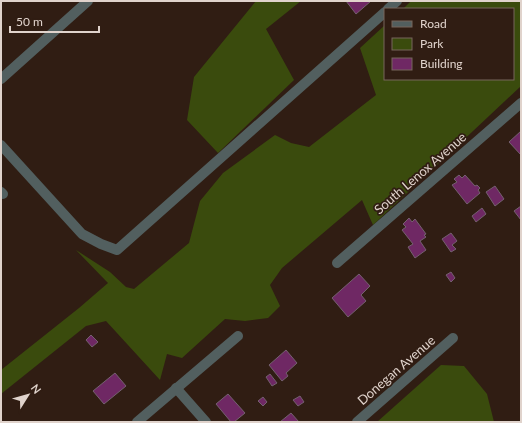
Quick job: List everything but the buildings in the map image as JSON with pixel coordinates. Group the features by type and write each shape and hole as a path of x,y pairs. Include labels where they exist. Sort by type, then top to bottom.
{"street":[{"path":"1,79 88,1"},
{"path":"389,8 397,1"},
{"path":"1,145 82,234 117,250 384,13"},
{"name":"South Lenox Avenue","path":"337,263 521,103"},
{"path":"137,422 238,336"},
{"name":"Donegan Avenue","path":"357,422 453,338"},
{"path":"176,388 206,422"}],"green space":[{"path":"256,1 301,1 266,29 294,80 218,153 187,120 194,77"},
{"path":"411,1 521,1 521,86 373,225 362,200 282,268 270,285 280,306 268,318 245,321 225,319 182,358 167,354 160,380 106,321 86,326 1,394 1,370 108,283 76,250 110,272 126,287 134,289 189,243 200,201 223,173 275,135 291,143 309,147 376,95 360,48 384,26 384,80 514,80 514,8 404,8"},
{"path":"441,365 464,366 487,394 494,422 377,422"}]}
